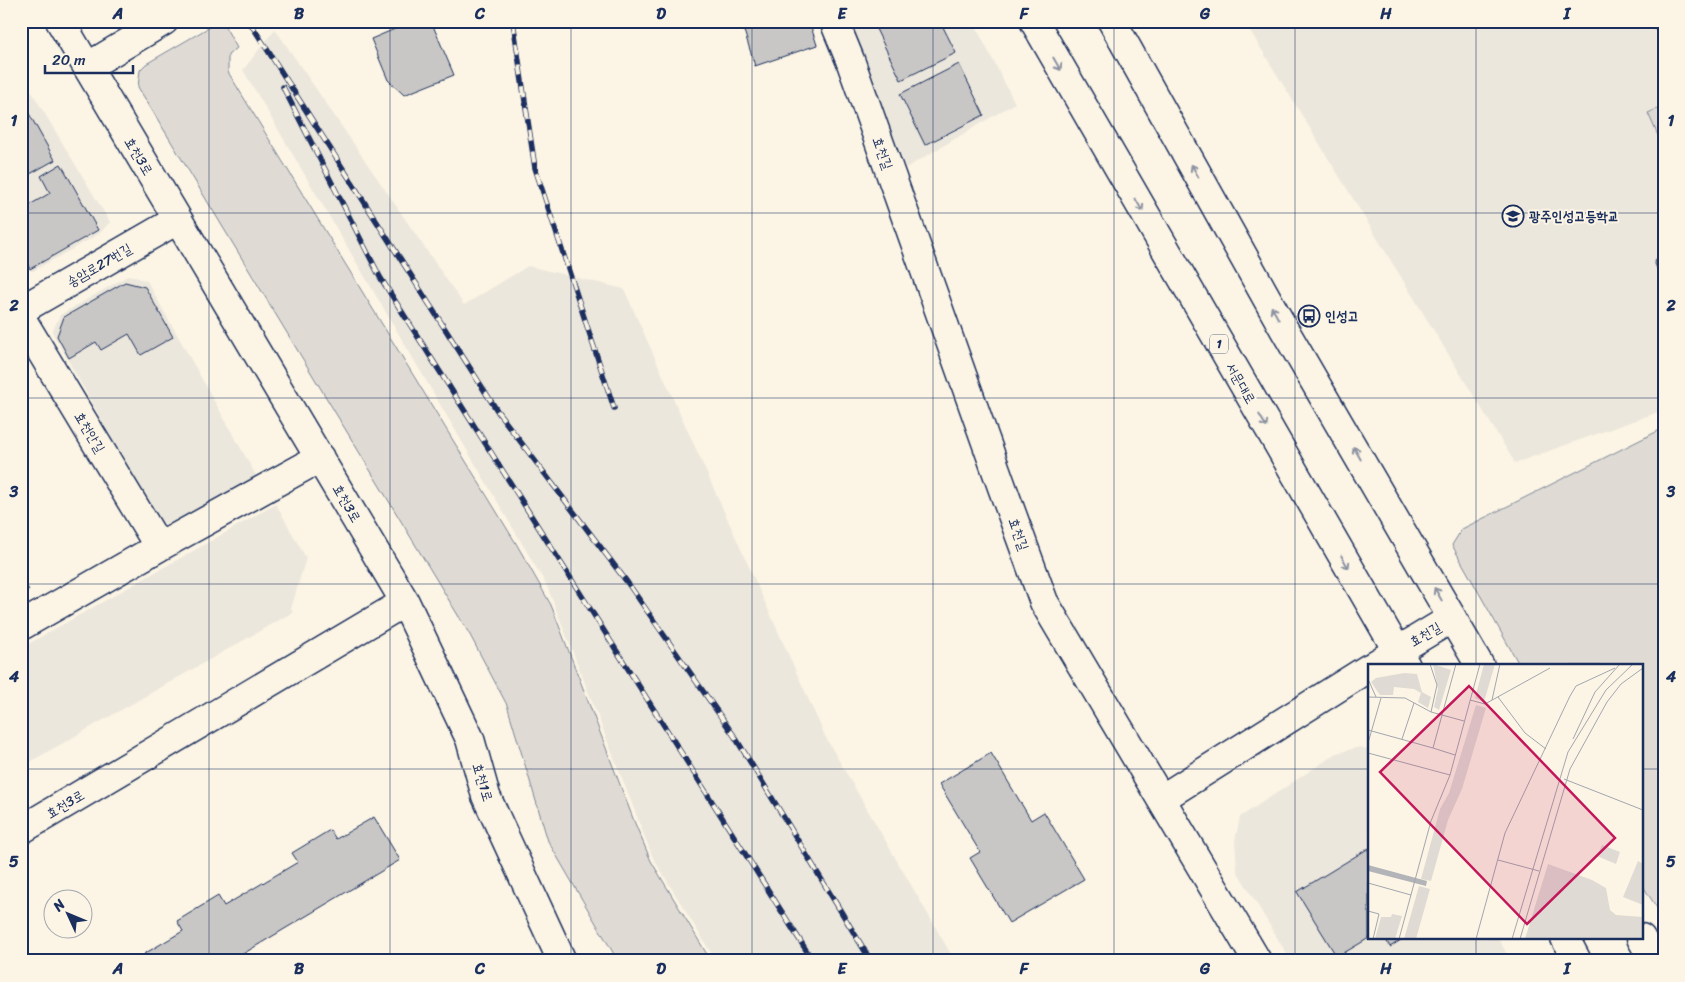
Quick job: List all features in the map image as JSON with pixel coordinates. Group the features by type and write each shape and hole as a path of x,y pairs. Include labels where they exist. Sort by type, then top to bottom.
{"street":[{"name":"효천3로","path":"21,830 405,602 60,21"},
{"path":"86,66 164,21"},
{"name":"효천길","path":"834,21 850,60 998,478 1044,602 1257,961"},
{"name":"서문대로","path":"1034,21 1401,658"},
{"path":"1112,21 1284,329 1479,664"},
{"name":"송암로27번길","path":"21,310 177,220"},
{"name":"효천안길","path":"21,318 159,547"},
{"path":"21,626 320,458"},
{"name":"효천1로","path":"405,602 470,739 486,796 562,961"},
{"name":"효천길","path":"1380,664 1401,658 1452,618"},
{"path":"1161,798 1368,669"},
{"path":"1565,940 1578,961"},
{"path":"1642,940 1654,961"}],"shaded area":[{"path":"222,21 237,48 228,55 228,72 517,545 551,605 651,861 711,961 618,961 548,841 507,705 470,635 138,87 140,70 146,64"},
{"path":"848,21 973,21 1015,103 906,168"},
{"name":"광주인성고등학교","path":"1244,21 1664,21 1664,410 1515,463"},
{"path":"275,29 464,305 528,266 624,289 826,738 955,961 716,961 653,858 547,586 243,70"},
{"path":"21,74 110,222 99,234 33,271 21,268"},
{"path":"1664,106 1664,149 1648,113"},
{"path":"129,275 147,281 262,486 185,530 159,522 52,332 60,315"},
{"path":"1664,428 1664,919 1642,885 1642,664 1519,664 1452,545 1462,529"},
{"path":"276,504 306,558 291,609 293,612 21,767 21,648"},
{"path":"1360,747 1368,750 1368,940 1499,940 1511,961 1291,961 1237,871 1235,840 1240,817 1337,753"}],"building":[{"path":"414,21 431,21 454,75 404,95 388,80 371,39"},
{"path":"741,21 809,21 817,45 755,66"},
{"path":"891,21 940,21 956,53 901,80 876,29"},
{"path":"1642,21 1664,21 1664,28 1659,30 1650,28"},
{"path":"959,64 984,115 925,145 900,94"},
{"path":"27,110 55,160 21,179 21,113"},
{"path":"61,164 98,230 30,269 21,253 21,210 50,193 41,176"},
{"path":"1664,257 1664,284 1663,284 1654,261"},
{"path":"125,282 145,287 173,337 141,355 129,334 101,350 96,342 69,358 57,336 64,317"},
{"path":"21,578 29,590 21,595"},
{"path":"991,753 1031,820 1044,812 1084,879 1009,923 970,858 980,852 939,784"},
{"path":"374,817 400,860 231,961 149,961 144,954 183,931 177,921 218,896 224,906 298,862 292,853 330,830 336,839"},
{"path":"1368,849 1368,939 1337,957 1297,892"},
{"path":"1386,940 1401,940 1390,947"}],"railway":[{"path":"249,21 498,412 627,582 735,737 871,961"},
{"path":"513,21 535,168 614,408"},
{"path":"283,87 380,277 813,961"}],"place":[{"name":"광주인성고등학교","path":"1513,216"},
{"name":"인성고","path":"1309,316"}]}
